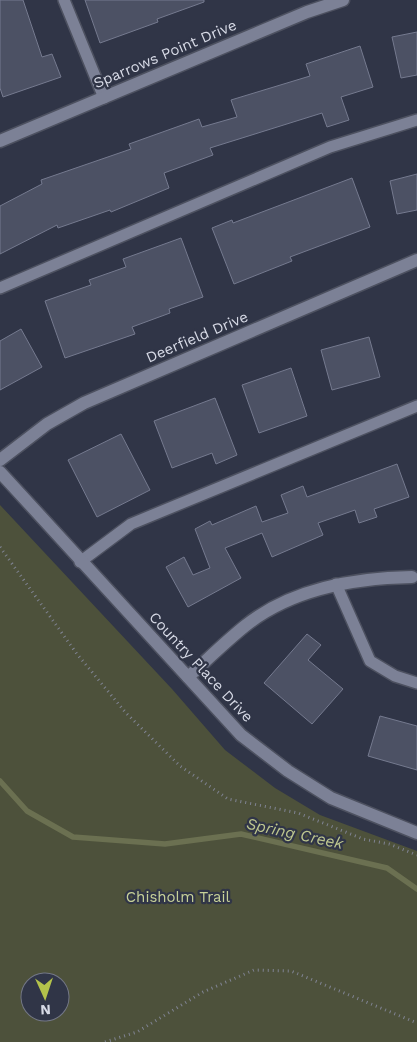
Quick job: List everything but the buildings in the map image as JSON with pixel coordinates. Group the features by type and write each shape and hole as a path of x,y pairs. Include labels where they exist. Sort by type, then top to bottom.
{"street":[{"name":"Sparrows Point Drive","path":"0,141 307,12 343,0"},
{"name":"Deerfield Drive","path":"0,460 47,424 84,403 417,260"},
{"name":"Country Place Drive","path":"0,472 80,562 241,735 288,771 331,798 417,833"},
{"path":"188,677 247,624 281,605 336,584 380,578 412,577"}],"lane":[{"path":"64,0 104,98"},
{"path":"0,288 330,147 417,120"},
{"path":"80,562 130,524 417,406"},
{"path":"336,584 370,661 395,676 417,683"}],"path":[{"path":"0,547 77,654 126,713 180,766 228,799 298,813 363,839 389,844 417,855"},
{"path":"105,1042 137,1032 203,992 254,970 292,972 417,1023"}],"green space":[{"name":"Chisholm Trail","path":"0,505 172,689 225,750 275,788 320,815 417,851 417,1042 0,1042"}],"waterway":[{"name":"Spring Creek","path":"0,781 27,811 73,837 165,844 241,834 387,868 417,889"}]}
